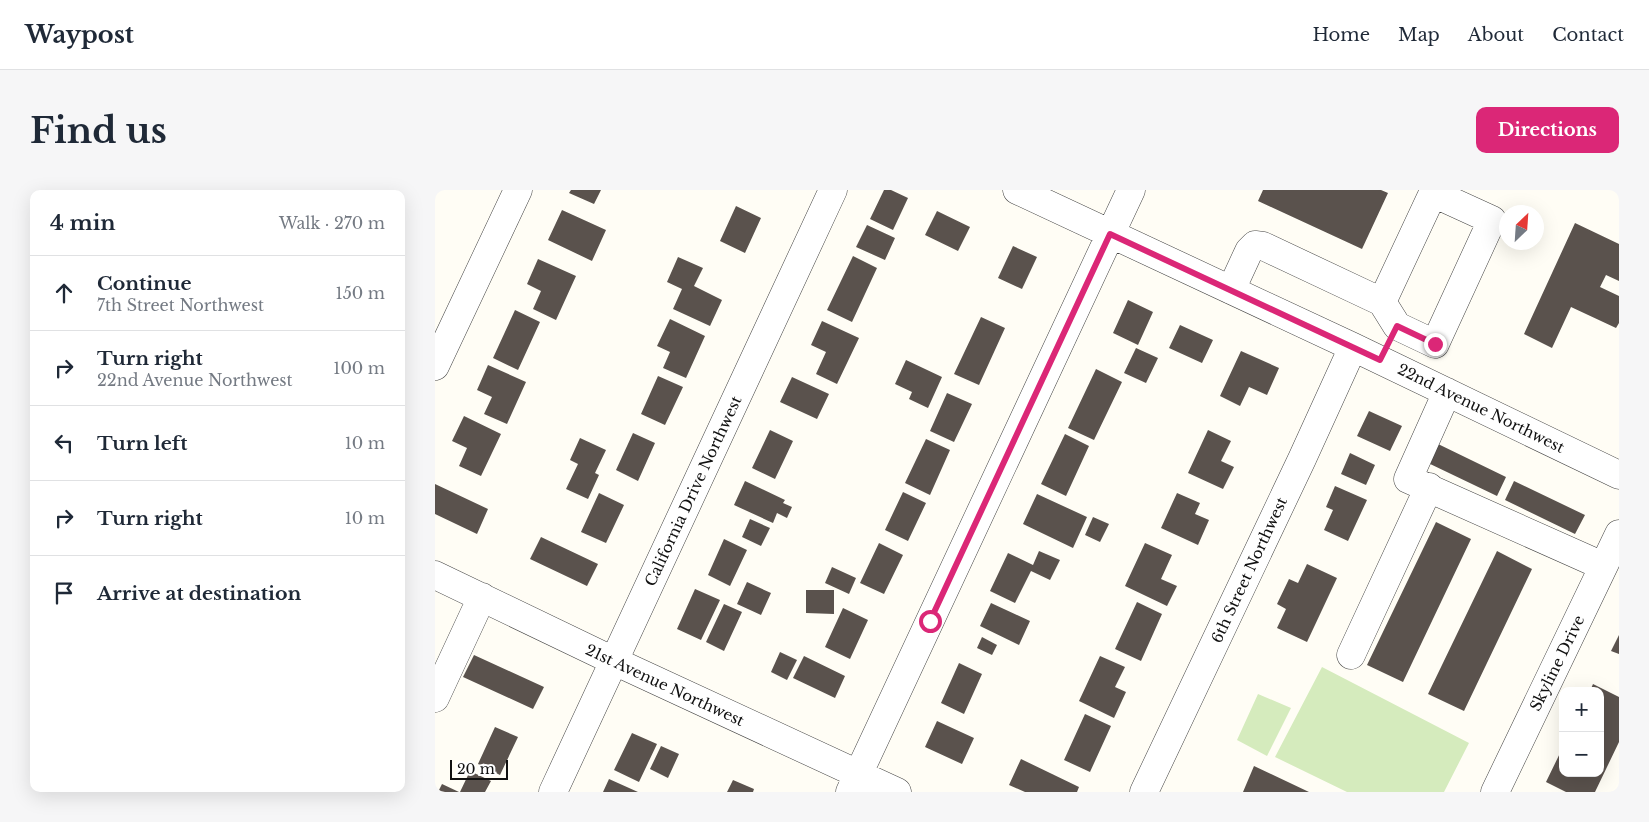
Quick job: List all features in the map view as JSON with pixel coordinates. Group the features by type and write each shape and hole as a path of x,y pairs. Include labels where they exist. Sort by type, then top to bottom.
{"street":[{"path":"435,366 518,190"},
{"name":"California Drive Northwest","path":"553,792 833,190"},
{"name":"22nd Avenue Northwest","path":"1017,190 1353,347 1619,475"},
{"path":"854,783 1131,190"},
{"path":"1231,290 1249,250 1255,245 1263,246 1382,302 1397,326 1435,344 1492,220 1433,193 1382,302"},
{"path":"1380,360 1397,326"},
{"name":"6th Street Northwest","path":"1144,792 1302,460 1353,347"},
{"path":"1447,392 1408,479 1603,566"},
{"path":"1351,654 1429,487"},
{"name":"Skyline Drive","path":"1495,792 1619,534"},
{"name":"21st Avenue Northwest","path":"435,575 614,661 854,783 897,792"},
{"path":"435,698 482,597"}],"green space":[{"path":"1322,667 1469,743 1444,792 1347,792 1275,757"},
{"path":"1258,694 1291,708 1267,756 1237,740"}],"building":[{"path":"571,190 601,190 594,204 569,193"},
{"path":"884,190 891,190 908,198 893,230 870,219"},
{"path":"1263,190 1381,190 1388,193 1362,249 1258,201"},
{"path":"736,206 761,218 745,253 720,241"},
{"path":"562,210 606,230 592,261 548,240"},
{"path":"937,211 970,227 958,251 925,235"},
{"path":"1575,223 1619,244 1619,281 1606,275 1600,287 1619,296 1619,323 1616,328 1571,307 1552,348 1524,334"},
{"path":"867,225 895,238 885,260 856,247"},
{"path":"1013,246 1037,257 1022,289 998,278"},
{"path":"853,256 877,268 852,322 827,310"},
{"path":"678,257 703,268 694,286 722,300 710,326 673,309 682,289 667,282"},
{"path":"538,259 576,276 556,320 533,309 541,291 527,284"},
{"path":"1128,300 1153,312 1138,345 1113,333"},
{"path":"515,310 540,322 518,370 493,358"},
{"path":"981,317 1005,328 979,385 954,374"},
{"path":"670,319 705,336 686,378 663,368 670,352 657,346"},
{"path":"822,321 859,338 837,384 816,374 826,352 811,345"},
{"path":"1180,325 1213,340 1202,363 1169,348"},
{"path":"1136,348 1158,358 1146,383 1124,373"},
{"path":"1241,351 1279,368 1267,395 1249,387 1240,406 1220,396"},
{"path":"906,360 942,377 928,408 909,399 912,392 895,384"},
{"path":"488,365 526,382 507,424 484,414 492,397 477,390"},
{"path":"1096,369 1122,382 1094,440 1068,428"},
{"path":"658,376 683,387 665,425 641,414"},
{"path":"792,377 829,394 817,419 780,402"},
{"path":"947,393 972,404 954,442 930,431"},
{"path":"1369,411 1402,426 1390,451 1357,436"},
{"path":"464,416 501,434 481,476 459,466 467,448 452,441"},
{"path":"770,430 793,441 775,479 752,468"},
{"path":"1208,430 1231,441 1221,461 1234,467 1223,489 1188,473"},
{"path":"633,433 655,443 638,481 616,470"},
{"path":"1065,434 1089,446 1066,496 1041,484"},
{"path":"580,438 606,450 595,473 599,475 588,499 566,489 578,464 570,460"},
{"path":"926,439 950,450 930,495 905,483"},
{"path":"1436,443 1506,477 1497,496 1426,462"},
{"path":"1350,453 1375,465 1366,485 1341,474"},
{"path":"745,481 785,500 783,503 792,507 787,518 777,513 773,523 734,505"},
{"path":"1514,481 1585,515 1575,534 1505,500"},
{"path":"435,484 488,509 477,534 435,514"},
{"path":"1335,486 1367,500 1348,541 1324,530 1333,510 1326,507"},
{"path":"903,492 926,503 908,541 885,530"},
{"path":"599,493 624,505 606,543 581,532"},
{"path":"1177,493 1200,503 1195,514 1209,520 1198,545 1161,528"},
{"path":"1037,494 1087,517 1073,548 1023,524"},
{"path":"1093,517 1109,524 1100,542 1085,535"},
{"path":"750,519 770,528 761,546 742,537"},
{"path":"1436,522 1471,539 1403,682 1367,665"},
{"path":"541,537 598,564 587,586 530,559"},
{"path":"724,539 747,550 730,586 708,575"},
{"path":"879,543 903,555 884,594 860,583"},
{"path":"1145,543 1172,555 1161,579 1177,586 1167,606 1125,586"},
{"path":"1039,551 1060,560 1050,580 1031,571 1015,603 990,591 1008,553 1033,565"},
{"path":"1497,551 1532,569 1464,711 1428,694"},
{"path":"1307,564 1337,578 1307,642 1277,628 1286,609 1277,604 1289,579 1298,583"},
{"path":"832,567 856,578 849,594 825,583"},
{"path":"747,582 771,593 761,615 737,604"},
{"path":"695,589 720,600 701,640 677,629"},
{"path":"806,590 834,590 834,614 806,613"},
{"path":"1137,602 1162,614 1141,661 1115,649"},
{"path":"991,603 1030,621 1019,645 980,626"},
{"path":"724,604 742,612 724,651 706,642"},
{"path":"843,608 868,620 850,659 825,647"},
{"path":"1619,635 1619,654 1611,651"},
{"path":"982,637 997,645 992,655 977,648"},
{"path":"780,652 797,660 787,680 771,672"},
{"path":"474,655 544,687 533,709 463,677"},
{"path":"804,656 845,676 835,698 793,678"},
{"path":"1100,656 1125,667 1115,687 1126,692 1114,718 1079,701"},
{"path":"959,663 982,674 964,714 941,703"},
{"path":"1604,690 1619,697 1619,742 1604,773"},
{"path":"1085,714 1111,726 1090,772 1064,760"},
{"path":"937,721 974,738 962,764 925,747"},
{"path":"495,727 518,737 500,775 478,764"},
{"path":"632,733 657,744 639,782 614,770"},
{"path":"661,746 679,754 668,778 650,769"},
{"path":"1559,755 1559,777 1602,777 1595,792 1566,792 1546,782"},
{"path":"1021,759 1079,787 1077,792 1025,792 1009,785"},
{"path":"1254,766 1309,792 1243,792"},
{"path":"470,771 491,781 485,792 460,792"},
{"path":"609,779 638,792 603,792"},
{"path":"733,780 754,789 753,792 727,792"},
{"path":"442,784 459,792 438,792"}],"route":[{"path":"930,621 1110,234 1380,360 1397,326 1435,344"}]}
